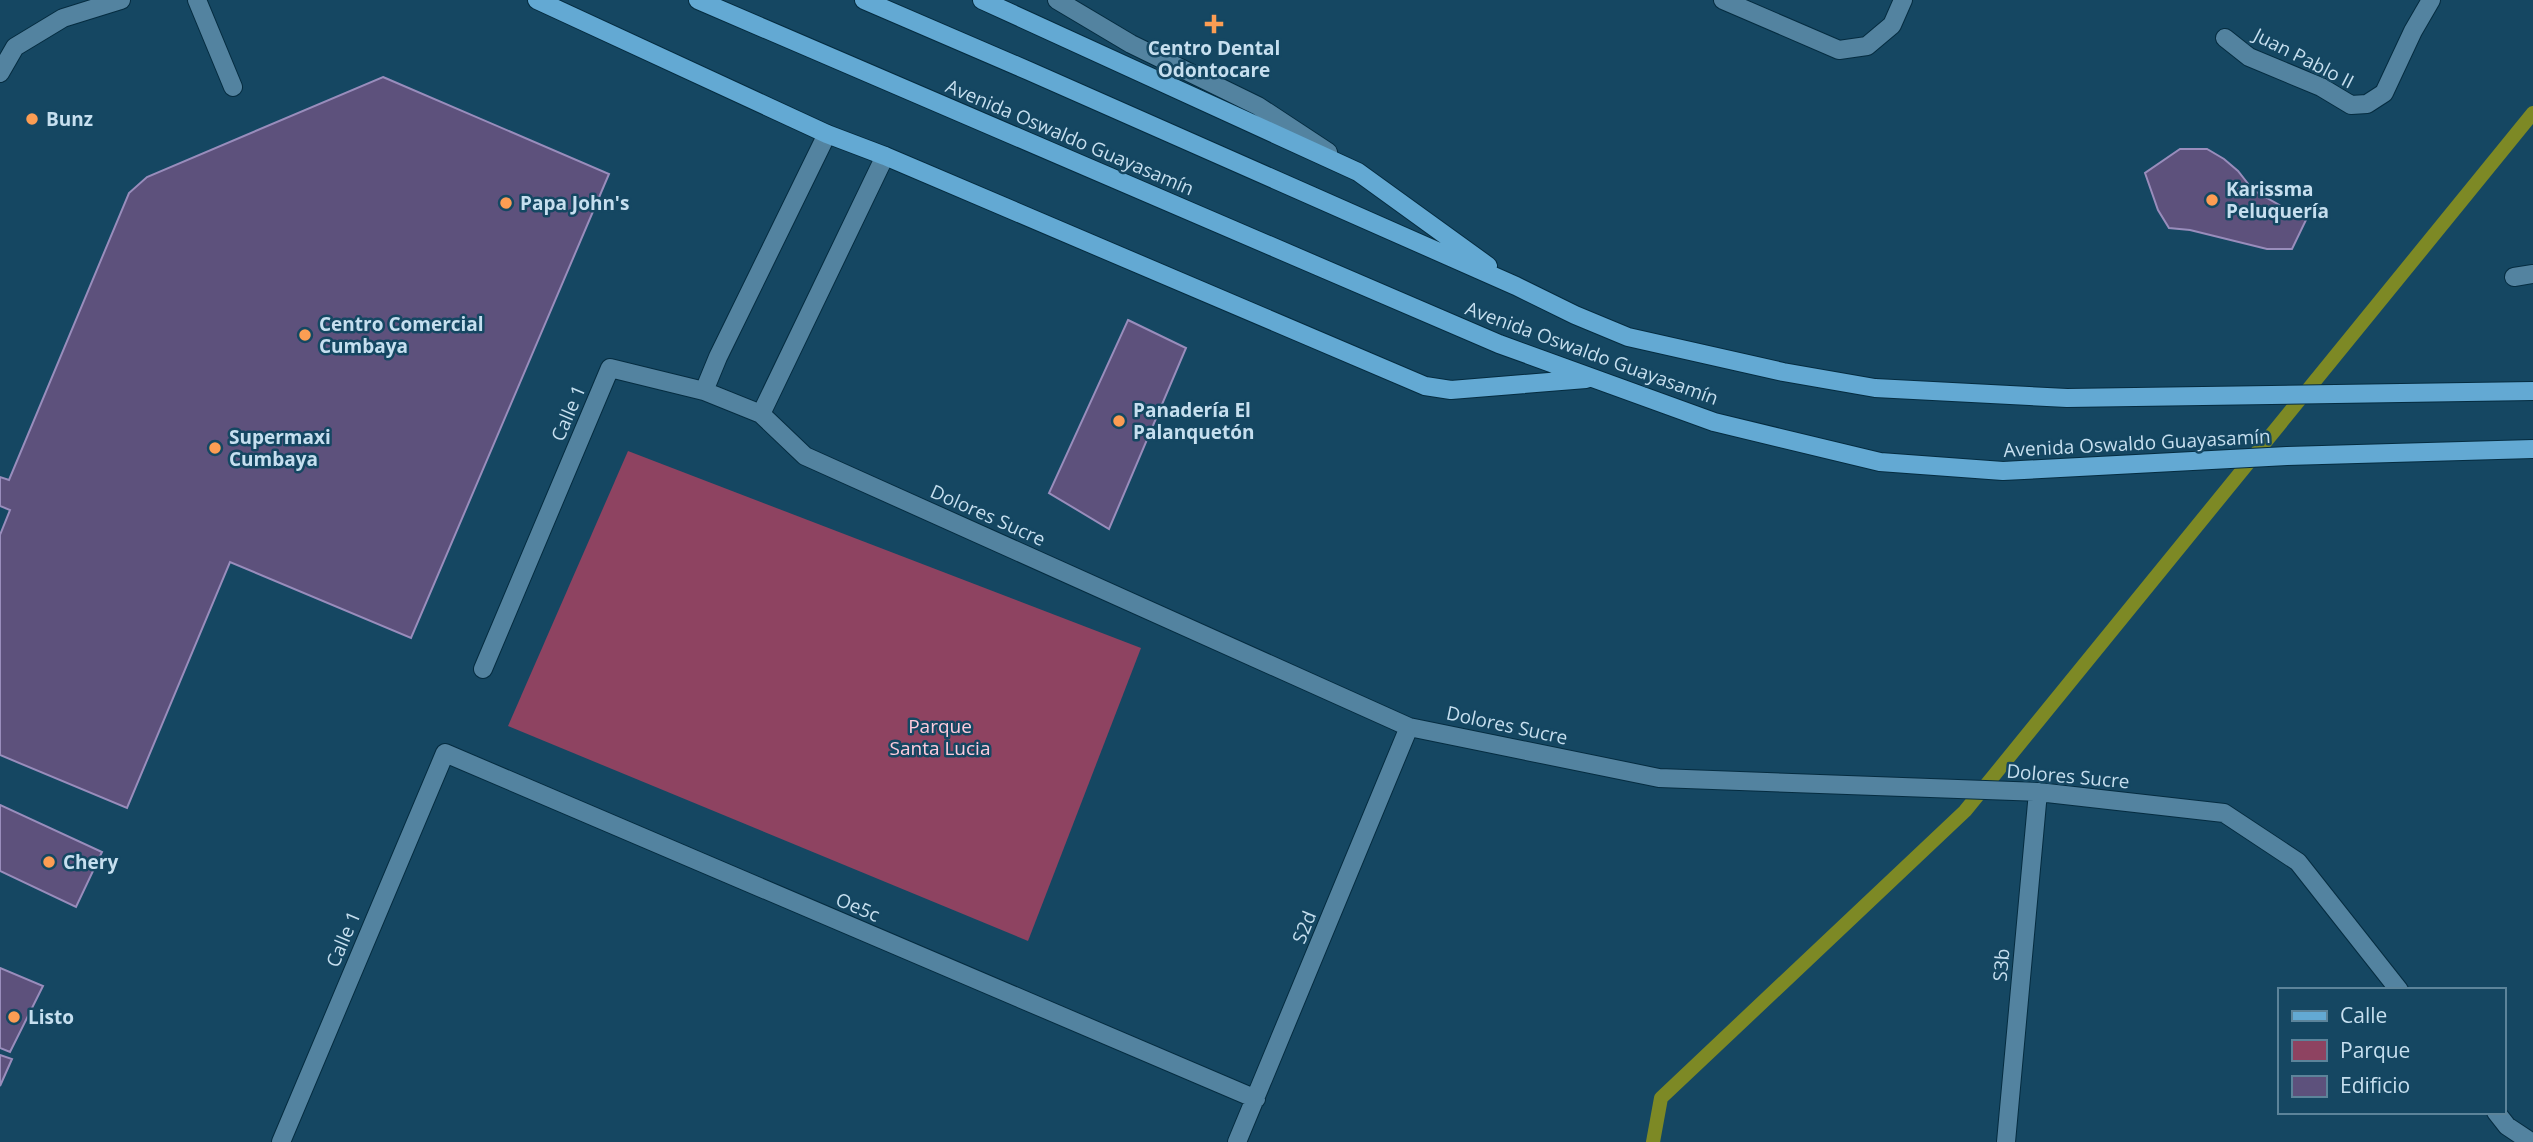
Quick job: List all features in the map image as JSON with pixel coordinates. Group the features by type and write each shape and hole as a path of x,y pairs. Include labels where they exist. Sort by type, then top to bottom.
{"main road":[{"path":"537,0 827,134 885,156 1424,386 1451,390 1593,378"},
{"name":"Avenida Oswaldo Guayasamín","path":"698,0 1499,344 1714,422 1880,462 2003,471 2287,456 2533,449"},
{"name":"Avenida Oswaldo Guayasamín","path":"864,0 1042,76 1628,337 1783,372 1875,388 2067,398 2533,391"},
{"path":"982,0 1358,172 1516,286"}],"street":[{"path":"0,73 15,47 63,18 121,0"},
{"path":"197,0 233,87"},
{"path":"1057,0 1131,44 1258,106 1358,172"},
{"path":"1723,0 1839,50 1867,47 1892,25 1902,0"},
{"name":"Juan Pablo II","path":"2225,38 2249,57 2321,87 2351,105 2367,104 2384,93 2431,0"},
{"path":"704,391 827,134"},
{"path":"761,414 885,156"},
{"path":"2514,277 2533,274"},
{"name":"Dolores Sucre","path":"610,368 704,391 761,414 804,456 1409,727 1659,778 2038,792 2224,813 2298,862 2397,988"},
{"name":"Calle 1","path":"483,669 610,368"},
{"name":"S2d","path":"1237,1142 1409,727"},
{"name":"Calle 1","path":"281,1142 444,753"},
{"name":"Oe5c","path":"444,753 1256,1099"},
{"name":"S3b","path":"2006,1142 2038,792"},
{"path":"2498,1114 2507,1126 2530,1142"}],"green space":[{"name":"Parque Santa Lucia","path":"628,451 1141,648 1028,941 508,726"}],"building":[{"name":"Centro Comercial Cumbaya","path":"383,77 609,174 411,638 230,562 127,808 0,755 0,535 10,510 0,506 0,477 9,480 129,193 147,177"},
{"name":"Karissma Peluquería","path":"2180,149 2207,149 2238,171 2253,190 2306,220 2292,249 2267,249 2190,230 2169,228 2158,210 2145,173"},
{"name":"Panadería El Palanquetón","path":"1128,320 1186,348 1109,529 1049,493"},
{"name":"Chery","path":"0,805 102,852 76,907 0,871"},
{"name":"Listo","path":"0,968 43,986 10,1052 0,1048"},
{"path":"0,1055 12,1059 0,1086"}],"waterway":[{"path":"1653,1142 1661,1098 1965,811 2533,113"}],"place":[{"name":"Centro Dental Odontocare","path":"1214,24"},
{"name":"Bunz","path":"32,119"},
{"name":"Karissma Peluquería","path":"2212,200"},
{"name":"Papa John's","path":"506,203"},
{"name":"Centro Comercial Cumbaya","path":"305,335"},
{"name":"Panadería El Palanquetón","path":"1119,421"},
{"name":"Supermaxi Cumbaya","path":"215,448"},
{"name":"Chery","path":"49,862"},
{"name":"Listo","path":"14,1017"}]}
